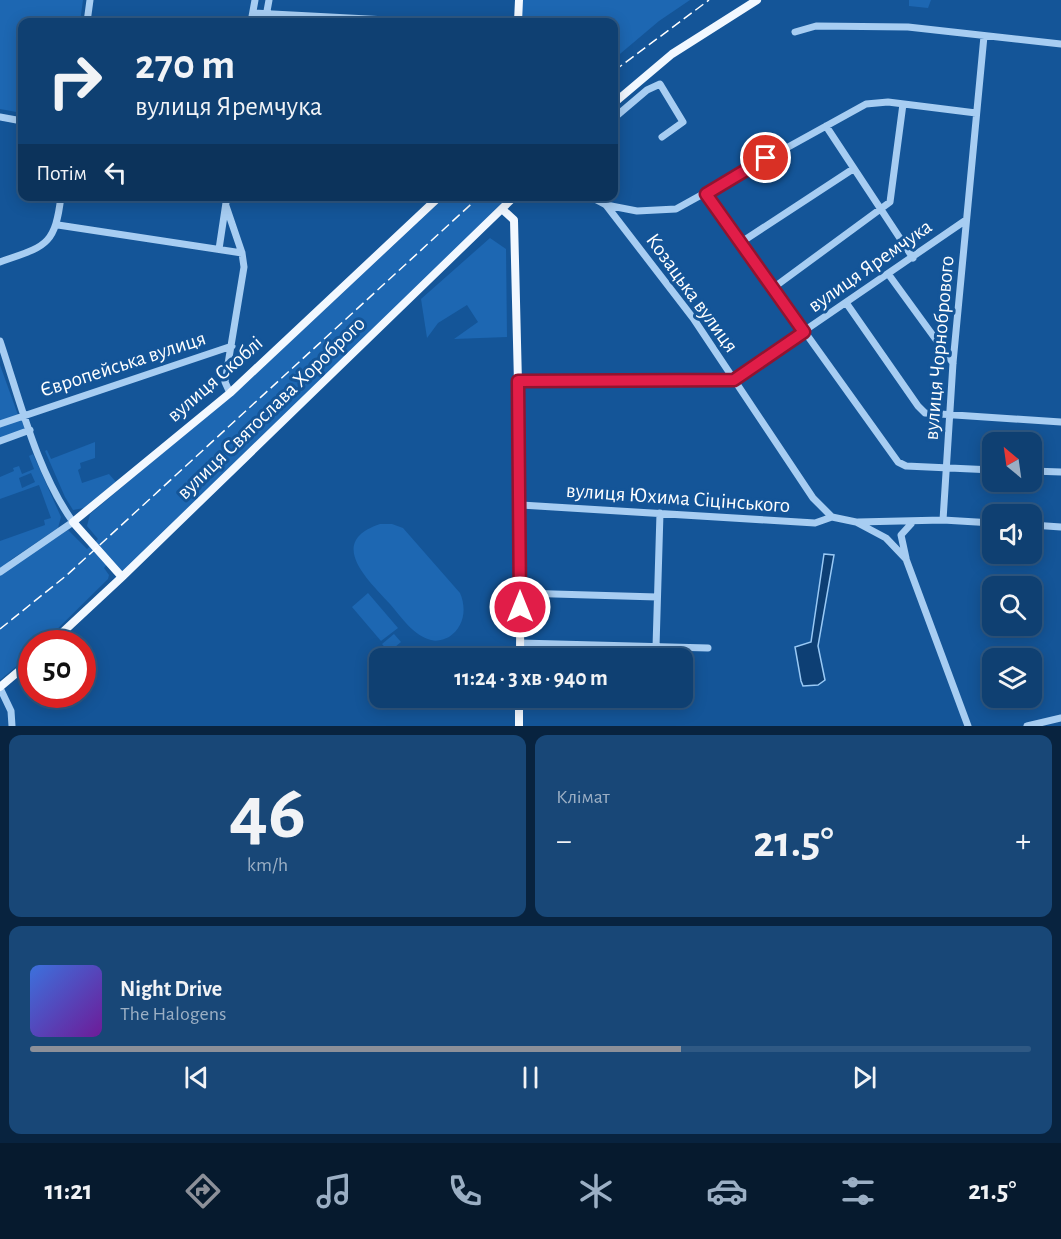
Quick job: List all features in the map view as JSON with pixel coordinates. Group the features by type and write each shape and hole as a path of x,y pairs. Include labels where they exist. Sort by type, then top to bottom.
{"main road":[{"path":"518,18 519,0"},
{"path":"618,100 672,54 757,0"},
{"name":"вулиця Скоблі","path":"73,522 230,393 435,201"},
{"name":"вулиця Святослава Хороброго","path":"65,630 510,201"},
{"path":"502,209 514,220 521,505 520,648"},
{"path":"73,522 122,577"},
{"path":"0,687 18,672"},
{"path":"519,708 519,726"}],"street":[{"path":"88,18 90,0"},
{"path":"252,18 255,0"},
{"path":"265,18 269,0"},
{"path":"253,13 263,18"},
{"path":"795,32 816,26 908,27 1061,44"},
{"name":"вулиця Чорнобрового","path":"943,520 953,363 984,36"},
{"path":"618,115 647,90 660,84 683,122 662,137"},
{"path":"606,205 637,211 660,212 676,209 866,104 903,104 976,113"},
{"path":"887,219 903,104"},
{"path":"0,117 18,120"},
{"path":"826,126 913,258"},
{"path":"740,243 854,169"},
{"path":"706,194 897,462 906,466 982,470"},
{"path":"0,262 40,246 52,236 58,225 60,201"},
{"path":"219,249 226,201"},
{"name":"Козацька вулиця","path":"598,201 606,205 693,318 801,483 832,517"},
{"path":"773,288 890,202"},
{"path":"226,206 242,253 243,272 225,382 230,393"},
{"name":"вулиця Яремчука","path":"734,380 966,220"},
{"path":"58,225 242,253"},
{"path":"889,275 953,363"},
{"path":"847,304 925,413 1061,422"},
{"path":"0,341 30,430 61,503 73,522"},
{"name":"Європейська вулиця","path":"0,424 232,346"},
{"path":"518,381 734,380"},
{"path":"0,441 30,430"},
{"path":"1042,471 1061,472"},
{"name":"вулиця Юхима Сіцінського","path":"521,505 814,523 832,517"},
{"path":"656,647 660,513"},
{"path":"832,517 856,522 914,523 943,520 982,522"},
{"name":"вулиця Скоблі","path":"0,572 73,522"},
{"path":"856,522 887,539 906,559"},
{"path":"892,523 900,527 906,559 968,726"},
{"path":"887,539 884,528 892,523"},
{"path":"887,539 895,540 914,523"},
{"path":"1042,526 1061,527"},
{"path":"520,593 657,597"},
{"path":"520,643 708,648"},
{"path":"0,687 11,711 12,726"},
{"path":"1027,726 1061,718"}],"shaded area":[{"path":"0,0 83,0 81,18 18,18 18,112 0,109"},
{"path":"522,0 690,0 659,21 618,56 618,18 522,18"},
{"path":"909,0 931,0 928,8 909,6"},
{"path":"441,201 508,201 123,574 110,561 104,568 109,575 108,579 56,630 18,630 18,665 0,680 0,541 45,525 44,520 51,518 39,485 0,499 0,477 14,471 13,468 19,466 22,474 34,469 29,456 33,454 61,517 58,528 9,561 11,565 68,530 87,549 98,539 87,526 90,514 246,383","holes":["31,473 35,482 22,488 19,478"]},
{"path":"490,238 506,249 507,337 454,339 478,322 467,305 438,323 427,338 421,299"},
{"path":"0,365 18,415 0,421"},
{"path":"21,419 25,430 0,439 0,426"},
{"path":"95,442 95,458 80,463 81,468 78,470 82,483 109,474 116,482 84,508 73,510 45,451 47,450 51,459"},
{"path":"380,524 392,524 403,528 460,593 463,617 458,628 449,637 434,641 419,635 403,620 356,562 354,551 356,541 364,532"},
{"path":"824,554 834,555 818,646 825,680 818,685 803,686 795,647 811,642"},
{"path":"368,593 398,628 381,641 352,607"},
{"path":"394,634 401,642 394,648 386,648 382,644"}],"railway":[{"path":"618,68 709,0"},
{"path":"0,629 67,575 475,201"}],"route":[{"path":"520,607 521,505 518,381 734,380 804,332 706,194 766,158"}]}
